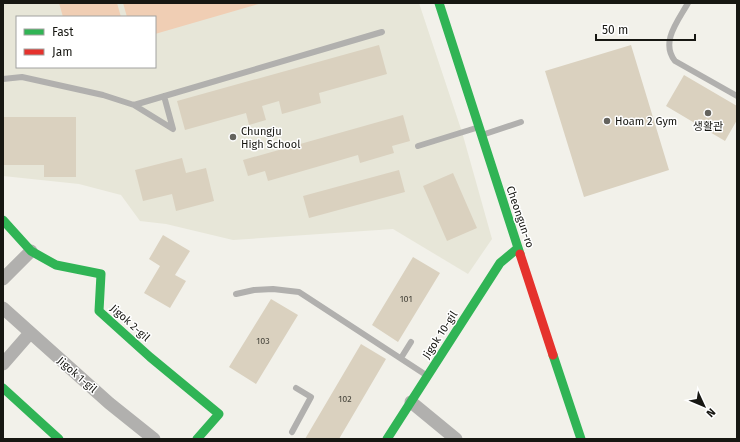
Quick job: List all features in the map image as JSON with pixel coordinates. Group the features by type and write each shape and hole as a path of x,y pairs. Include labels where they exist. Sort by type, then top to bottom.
{"street":[{"name":"Cheongun-ro","path":"439,3 479,131 581,439"},
{"name":"Jigok 2-gil","path":"3,220 31,251 56,265 101,274 99,311 150,357 219,414 197,439"},
{"name":"Jigok 10-gil","path":"387,439 500,263 518,248"},
{"path":"3,279 31,251"},
{"name":"Jigok 1-gil","path":"3,308 30,333 91,381 154,439"},
{"path":"3,364 30,333"},
{"path":"3,388 59,439"},
{"path":"411,402 456,439"}],"lane":[{"path":"688,3 669,38 670,55 675,61 737,96"},
{"path":"134,105 382,32"},
{"path":"3,79 22,77 103,95 134,105 173,129 164,96"},
{"path":"418,146 521,122"},
{"path":"236,294 254,290 273,289 299,292 427,376"},
{"path":"401,358 411,342"},
{"path":"292,432 311,397 296,388"}],"shaded area":[{"name":"Chungju High School","path":"3,3 419,3 462,132 492,239 468,274 393,229 233,240 166,224 140,221 121,195 79,184 3,176"},
{"path":"59,3 117,3 121,16 63,16"},
{"path":"123,3 262,3 156,34 156,16 127,16"}],"building":[{"path":"379,45 387,74 319,93 321,103 282,114 279,101 262,106 266,120 249,125 246,113 185,130 177,101"},
{"name":"Hoam 2 Gym","path":"631,45 669,170 584,197 545,71"},
{"name":"생활관","path":"684,75 737,106 737,120 725,141 666,106"},
{"path":"403,115 410,141 392,146 394,153 360,163 358,155 268,181 265,171 248,176 243,160"},
{"path":"3,117 76,117 76,177 44,177 44,165 3,165"},
{"path":"182,158 186,173 206,168 214,201 176,211 172,194 143,201 135,170"},
{"path":"399,170 405,192 309,218 303,196"},
{"path":"453,173 477,228 447,241 423,186"},
{"path":"163,235 190,251 175,275 186,281 170,308 144,293 160,266 149,259"},
{"path":"413,257 440,273 398,342 372,325"},
{"path":"271,299 298,315 256,384 229,367"},
{"path":"361,344 386,359 339,439 305,439"}],"traffic: fast":[{"path":"439,3 520,254"},
{"path":"3,220 31,251 56,265 101,274 99,311 150,357 219,414 197,439"},
{"path":"387,439 500,263 518,248"},
{"path":"553,355 581,439"},
{"path":"3,388 59,439"}],"traffic: jam":[{"path":"520,254 553,355"}],"place":[{"name":"생활관","path":"708,113"},
{"name":"Hoam 2 Gym","path":"607,121"},
{"name":"Chungju High School","path":"233,137"}]}
